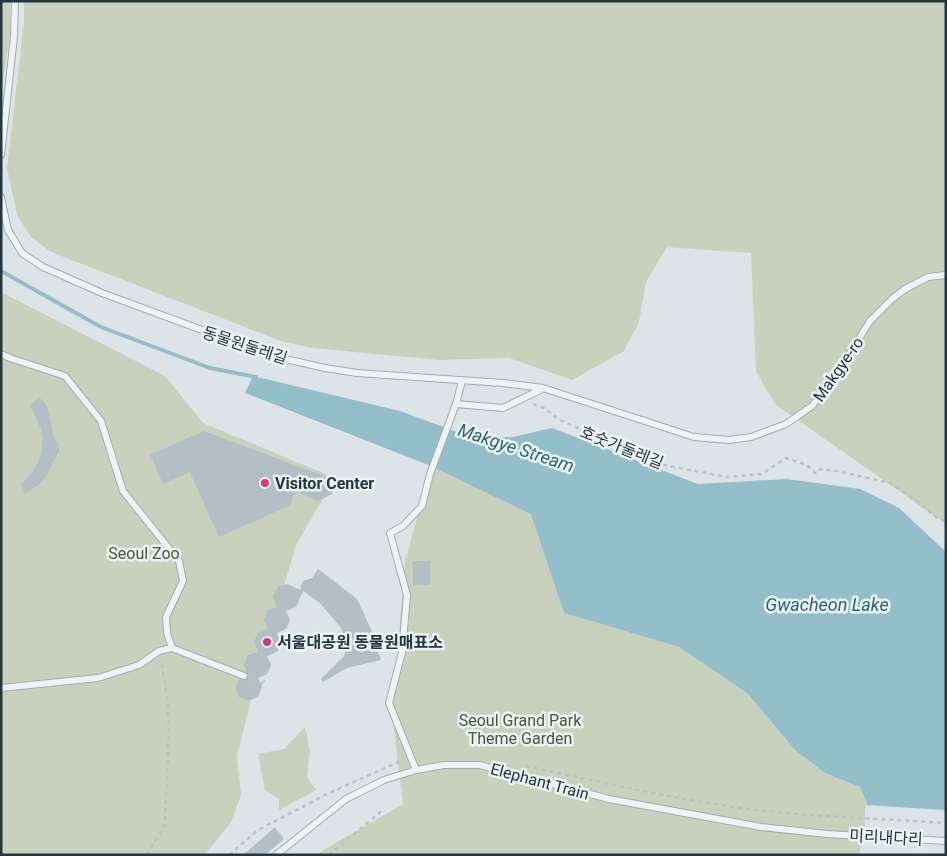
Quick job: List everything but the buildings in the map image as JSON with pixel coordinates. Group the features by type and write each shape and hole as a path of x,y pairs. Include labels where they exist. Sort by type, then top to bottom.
{"lane":[{"path":"1,155 14,37 15,1"},
{"name":"동물원둘레길","path":"1,197 8,230 22,252 42,267 102,293 272,356 324,368 357,373 503,383 543,388"},
{"name":"Makgye-ro","path":"543,388 694,437 729,440 751,437 786,424 812,406 835,377 870,321 892,298 906,288 928,277 946,275"},
{"path":"1,354 65,376 101,421 123,491 179,562 183,582 166,617 167,633 172,648"},
{"path":"416,770 389,703 402,652 407,595 390,533 402,526 422,506 430,474 456,404 462,381"},
{"path":"456,404 503,408 543,388"},
{"path":"1,688 98,678 139,665 159,652 172,648 244,676"},
{"name":"Elephant Train","path":"276,855 346,799 384,780 416,770 444,765 480,765 618,801 761,827 827,834"},
{"name":"미리내다리","path":"827,834 946,841"}],"path":[{"name":"호숫가둘레길","path":"520,400 544,408 558,419 646,459 668,466 728,477 762,474 786,458 807,464 815,473 820,469 837,471 890,483 917,501 937,518 946,522"},
{"path":"147,855 165,824 169,726 167,696 159,652"},
{"path":"230,855 258,830 329,793 411,757"},
{"name":"미리내다리","path":"519,764 687,799 736,807 946,823"},
{"path":"328,855 384,809"}],"green space":[{"path":"1,1 10,1 10,34 1,95"},
{"path":"24,1 946,1 946,524 775,404 756,371 751,253 667,247 646,282 639,322 624,351 572,380 509,358 439,360 312,348 281,341 51,252 31,237 17,215 7,168 24,22"},
{"name":"Seoul Zoo","path":"1,292 165,376 203,423 335,478 296,545 256,680 237,756 241,795 231,822 205,855 1,855"},
{"name":"Seoul Grand Park Theme Garden","path":"431,466 532,514 564,613 679,647 747,693 796,751 825,773 860,787 867,801 867,827 861,855 317,855 403,804 392,713 405,563"},
{"path":"305,727 310,751 307,777 316,790 279,810 279,799 265,790 258,754 284,749"}],"water":[{"name":"Gwacheon Lake","path":"253,376 400,411 473,438 513,437 552,428 698,484 787,479 860,489 899,508 946,552 946,855 867,827 867,802 860,787 825,773 796,751 747,693 679,647 564,613 531,514 431,466 245,393"}],"pier":[{"path":"865,805 946,810 946,855 859,855 865,827"}],"waterway":[{"name":"Makgye Stream","path":"1,271 101,327 210,368 256,377"}],"tunnel":[{"path":"244,676 256,680 261,685"}],"place":[{"name":"Visitor Center","path":"265,483"},
{"name":"서울대공원 동물원매표소","path":"267,642"}]}
